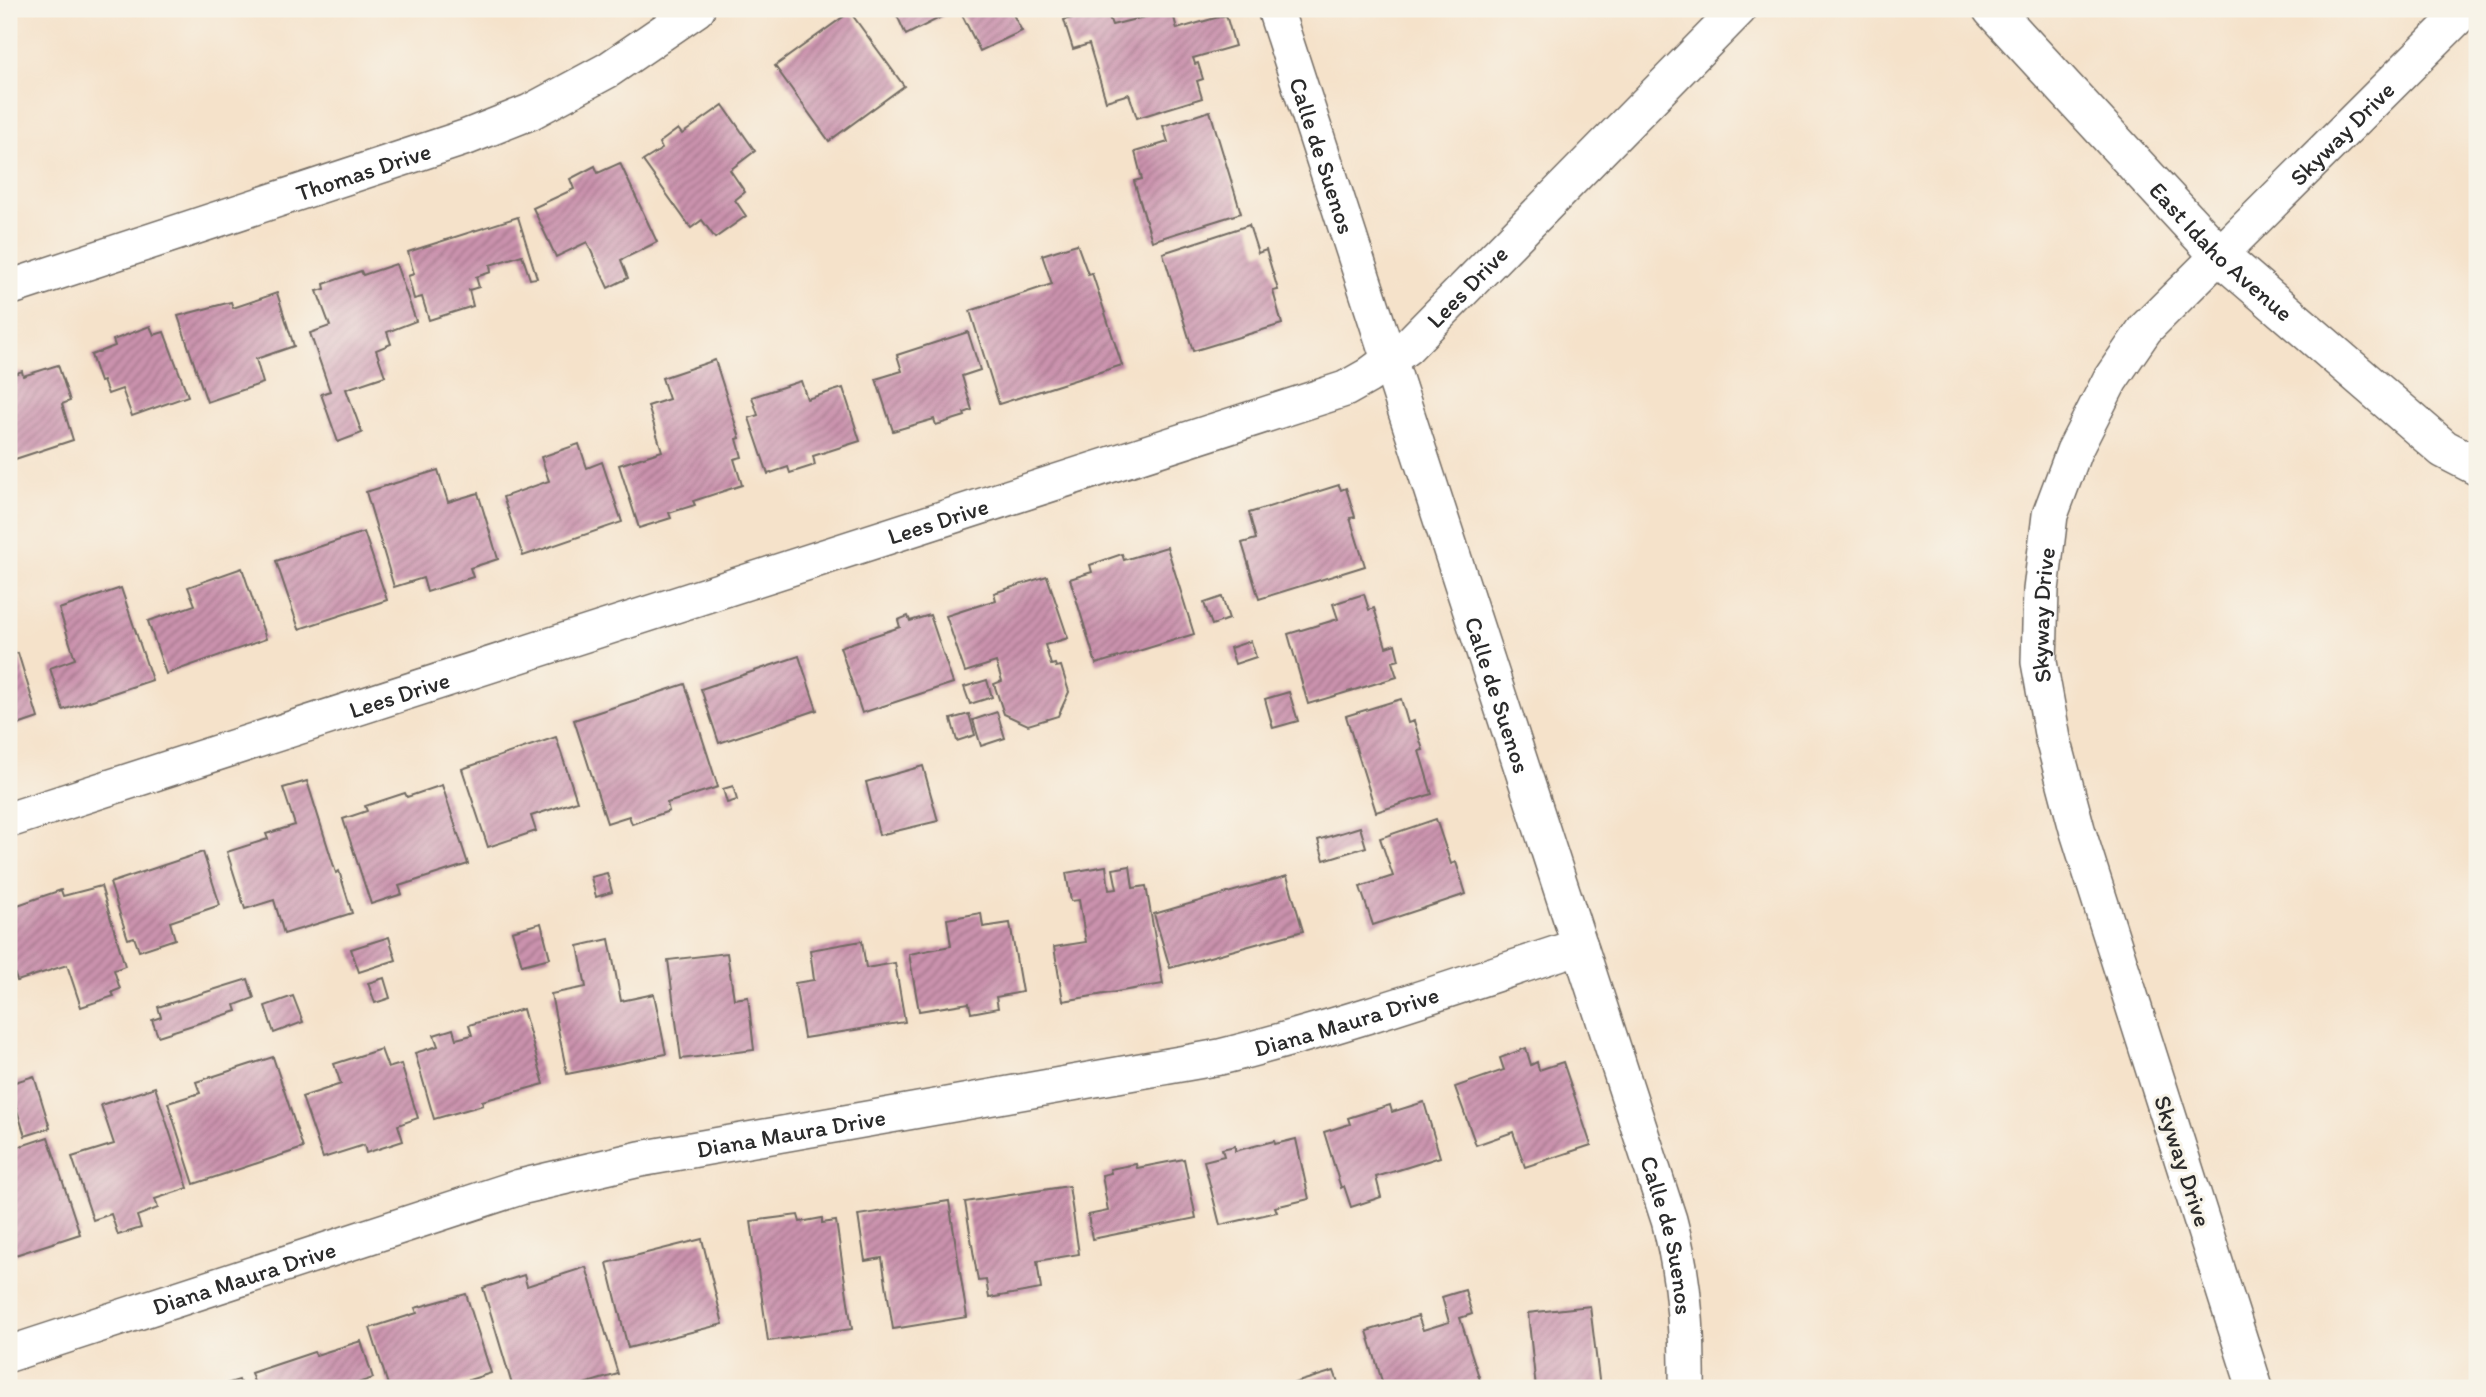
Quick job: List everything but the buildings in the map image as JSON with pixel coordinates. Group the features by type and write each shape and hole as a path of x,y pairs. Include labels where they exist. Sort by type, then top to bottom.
{"street":[{"name":"Thomas Drive","path":"9,288 530,112 608,70 697,9"},
{"name":"Calle de Suenos","path":"1275,9 1678,1253 1687,1322 1687,1388"},
{"name":"Lees Drive","path":"9,820 1331,393 1368,376 1390,362 1739,9"},
{"name":"East Idaho Avenue","path":"1992,9 2218,254 2444,449 2477,466"},
{"name":"Skyway Drive","path":"2255,1388 2077,829 2053,739 2039,662 2041,590 2050,515 2074,451 2110,380 2144,329 2466,9"},
{"name":"Diana Maura Drive","path":"9,1354 545,1180 640,1159 1220,1057 1286,1041 1364,1017 1580,946"}]}
